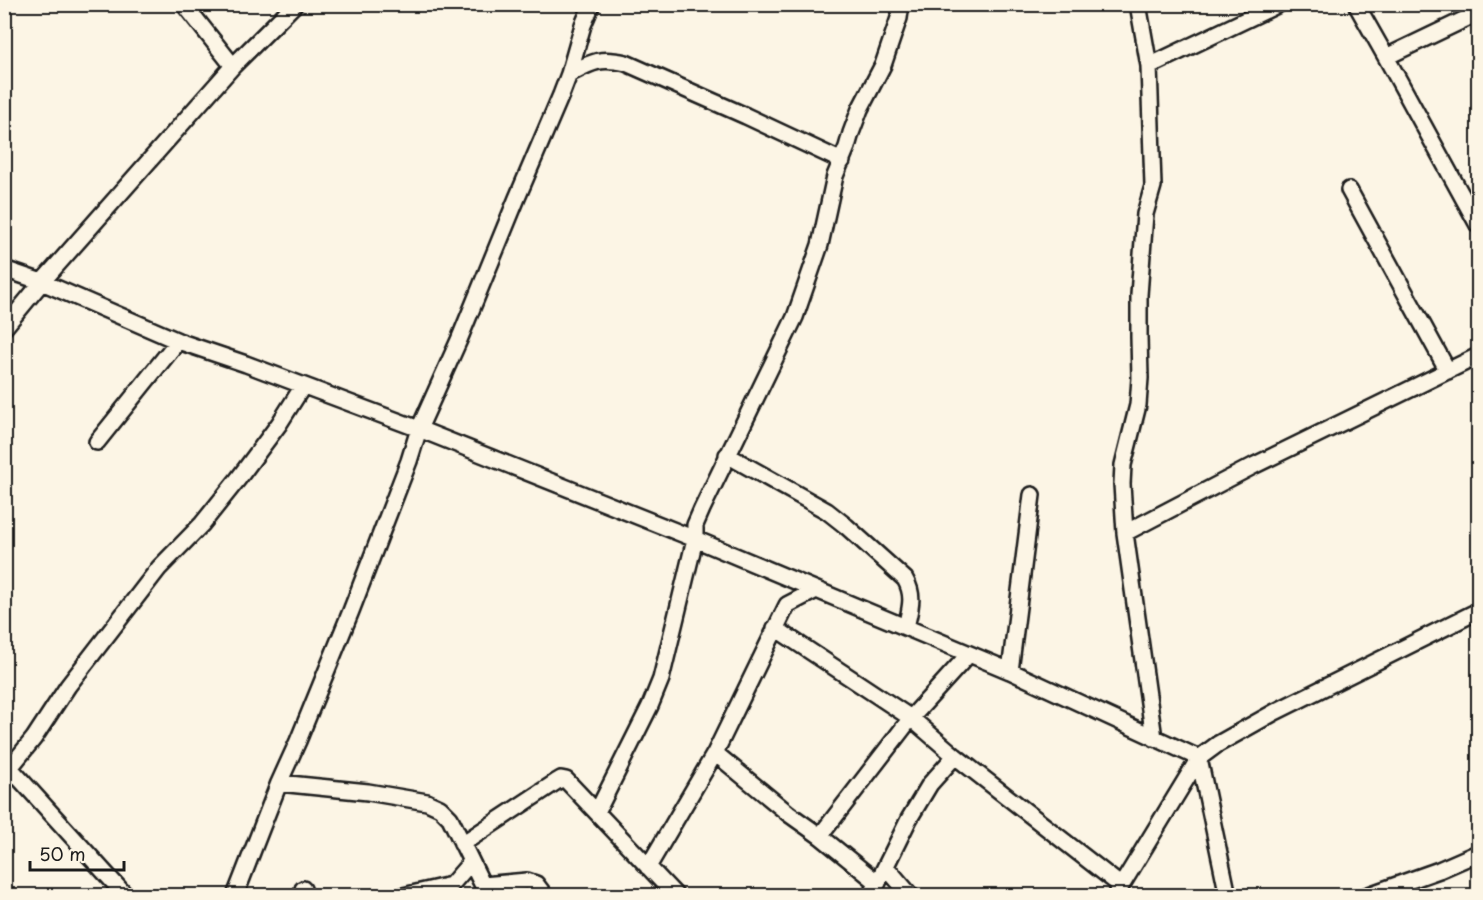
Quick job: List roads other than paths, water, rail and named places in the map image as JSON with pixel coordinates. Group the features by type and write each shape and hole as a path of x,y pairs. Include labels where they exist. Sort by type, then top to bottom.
{"street":[{"path":"184,4 233,66"},
{"path":"4,328 233,66 296,4"},
{"path":"235,896 279,783 351,611 409,461 419,429 459,340 569,74 592,4"},
{"path":"597,812 650,706 661,678 695,539 695,525 795,316 820,245 835,176 860,109 883,65 899,18 901,4"},
{"path":"1138,4 1149,66 1153,186 1145,213 1139,295 1138,405 1123,465 1122,484 1125,533 1154,738"},
{"path":"1149,66 1279,4"},
{"path":"1356,4 1479,225"},
{"path":"1386,57 1479,13"},
{"path":"569,74 599,61 611,60 626,63 842,161"},
{"path":"1349,190 1448,371"},
{"path":"4,269 42,282 178,341 419,429 695,539 1011,671 1199,758"},
{"path":"97,442 178,341"},
{"path":"1125,533 1255,465 1479,356"},
{"path":"126,896 8,772 68,687 159,568 202,524 255,457 303,386"},
{"path":"727,455 827,512 905,579 910,588 911,603 906,627"},
{"path":"1011,671 1032,495"},
{"path":"780,575 788,604"},
{"path":"648,867 715,753 788,604 816,590"},
{"path":"775,628 911,718 1117,890 1199,758 1218,744 1275,712 1476,615"},
{"path":"820,836 911,718 969,654"},
{"path":"715,753 789,814 820,836 875,889 909,819 930,784 956,756"},
{"path":"1199,758 1228,896"},
{"path":"462,844 561,779 566,780 675,896"},
{"path":"279,783 368,792 427,802 440,808 450,818 485,890 527,880 536,884 545,896"},
{"path":"1365,896 1479,853"},
{"path":"403,896 451,885 471,862"},
{"path":"886,867 911,896"}]}
